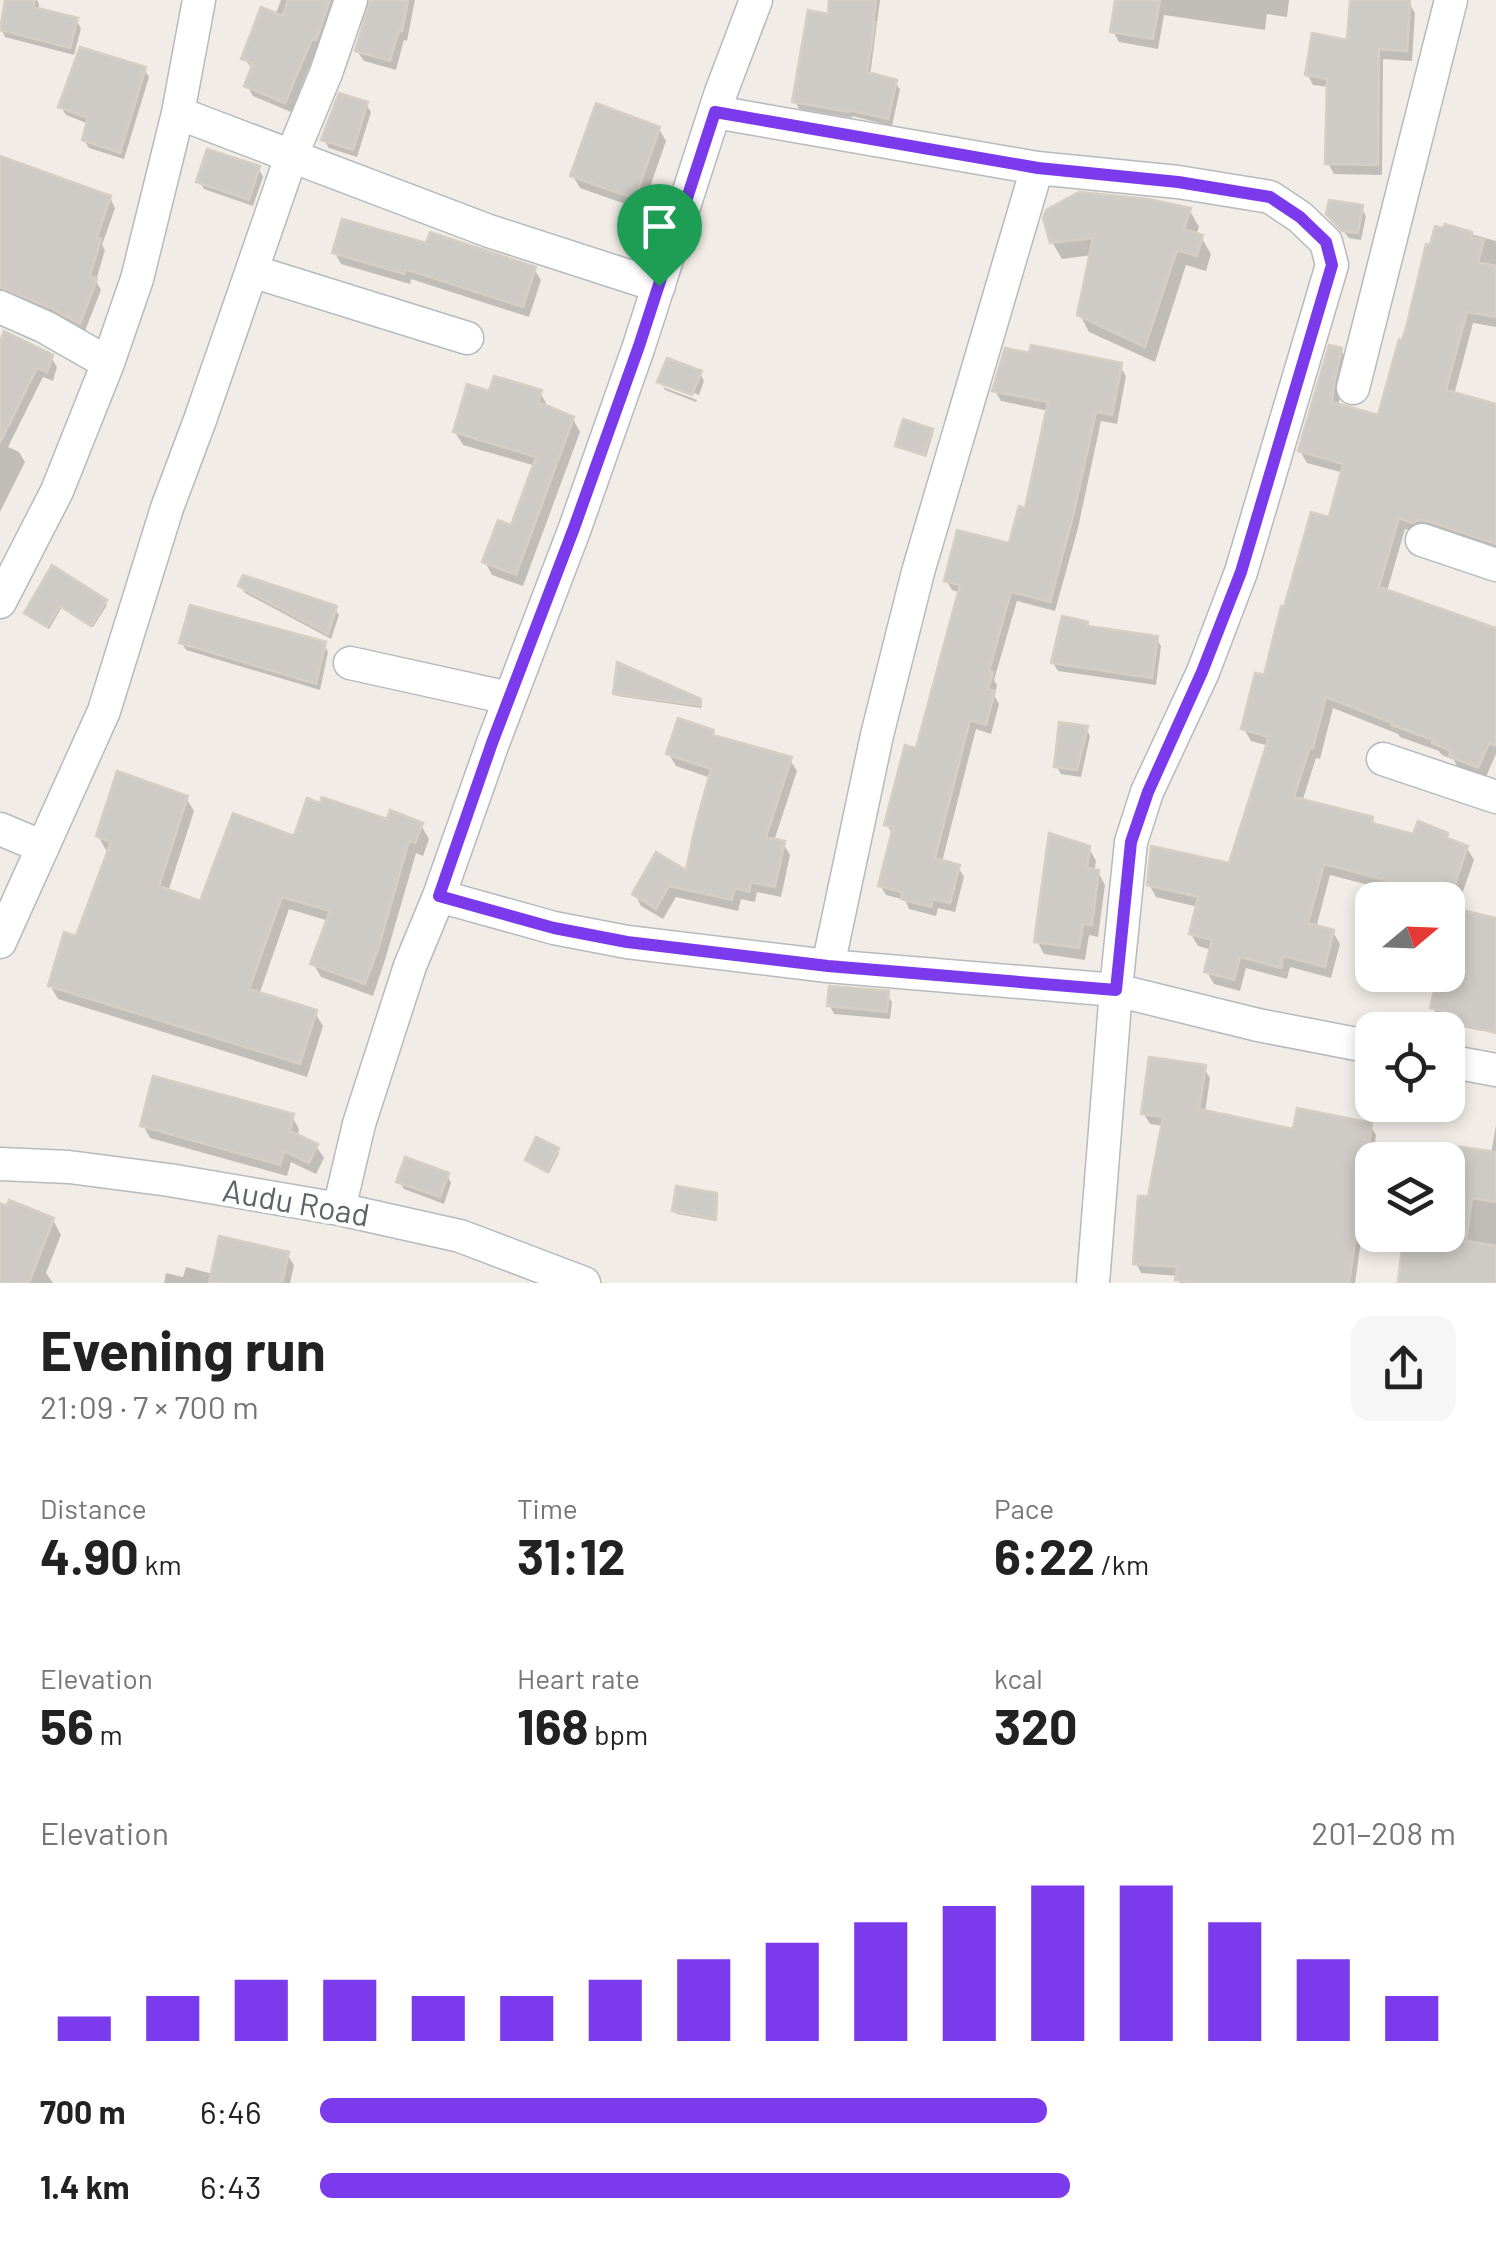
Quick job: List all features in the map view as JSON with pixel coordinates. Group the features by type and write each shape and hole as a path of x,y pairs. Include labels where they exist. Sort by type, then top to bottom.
{"street":[{"path":"0,602 57,491 137,279 178,113 199,0"},
{"path":"0,942 104,711 167,508 291,157 352,0"},
{"path":"340,1210 365,1106 410,966 574,528 756,0"},
{"path":"1353,388 1451,0"},
{"path":"715,112 1038,168 1178,182 1270,197 1300,217 1326,242 1332,265 1241,572 1202,672 1148,792 1131,842 1093,1283"},
{"path":"178,113 489,231 659,286"},
{"path":"828,966 876,734 913,590 1038,168"},
{"path":"252,271 468,338"},
{"path":"0,307 108,363"},
{"path":"1422,540 1496,565"},
{"path":"350,662 509,698"},
{"path":"1383,759 1496,797"},
{"path":"0,829 42,847"},
{"path":"439,896 554,928 627,942 828,966 1116,990 1258,1025 1355,1044"},
{"path":"1465,1064 1496,1070"},
{"name":"Audu Road","path":"0,1164 68,1167 169,1180 340,1210 460,1236 580,1283"}],"building":[{"path":"5,0 35,0 33,7 78,18 70,48 0,30"},
{"path":"288,0 330,0 316,40 312,39 285,103 244,86 253,63 241,59 261,7 283,16"},
{"path":"370,0 408,0 402,31 390,61 355,51"},
{"path":"829,0 876,0 867,72 897,80 888,119 792,102 808,10 828,14"},
{"path":"1115,0 1160,0 1153,39 1110,32"},
{"path":"1350,0 1410,0 1407,51 1379,49 1378,165 1325,164 1327,79 1305,75 1312,33 1347,40"},
{"path":"80,47 146,67 120,153 82,140 88,118 58,107"},
{"path":"339,93 368,102 353,150 321,140"},
{"path":"596,103 660,127 635,199 570,176"},
{"path":"207,149 260,166 249,200 196,182"},
{"path":"0,156 111,196 97,237 101,239 90,276 97,279 80,324 0,287"},
{"path":"1079,192 1191,208 1184,229 1203,235 1197,256 1177,250 1145,347 1077,315 1093,238 1050,243 1043,218 1046,210"},
{"path":"1329,200 1363,205 1358,233 1342,231 1326,214"},
{"path":"342,219 426,243 430,232 536,267 523,307 405,269 404,274 332,253"},
{"path":"1445,224 1484,240 1478,262 1496,266 1496,317 1467,312 1446,390 1496,404 1496,544 1428,521 1412,523 1399,518 1379,587 1496,628 1496,746 1489,743 1478,768 1449,756 1451,751 1432,743 1433,740 1326,697 1313,748 1310,747 1294,797 1373,817 1372,823 1413,834 1418,821 1468,846 1456,882 1392,882 1324,864 1308,923 1334,930 1325,967 1283,956 1281,968 1240,957 1234,980 1204,972 1212,940 1189,934 1198,897 1147,885 1151,846 1229,863 1269,737 1241,729 1255,673 1264,675 1311,512 1329,517 1343,464 1298,451 1329,345 1342,348 1332,402 1378,415 1399,339 1402,340 1407,324 1426,244 1430,245 1435,226 1443,228"},
{"path":"4,331 53,355 47,372 37,368 0,443 0,342"},
{"path":"1031,345 1122,363 1112,415 1096,412 1050,602 1011,592 989,671 993,673 988,689 995,691 986,725 970,720 935,858 960,865 950,903 933,899 931,907 901,899 902,892 878,886 893,827 884,825 905,745 916,748 960,585 944,581 957,530 1009,543 1019,506 1025,508 1048,402 992,391 1005,348 1029,353"},
{"path":"667,358 702,371 692,395 657,382"},
{"path":"494,376 542,390 538,402 574,417 516,575 482,562 498,520 511,525 536,457 453,432 467,384 489,391"},
{"path":"903,419 933,429 924,455 895,446"},
{"path":"52,565 107,600 91,626 60,606 47,627 24,613"},
{"path":"243,575 337,606 328,634 238,586"},
{"path":"190,605 326,642 316,684 179,643"},
{"path":"1062,616 1088,622 1087,626 1158,636 1152,678 1051,663"},
{"path":"617,662 701,699 700,705 613,694"},
{"path":"678,718 714,730 713,735 792,757 766,837 785,841 775,887 751,882 749,892 735,888 732,900 669,886 656,909 632,894 656,852 686,870 711,769 666,754"},
{"path":"1059,722 1088,726 1077,770 1054,767"},
{"path":"117,771 188,796 159,886 200,901 233,813 294,836 307,798 320,803 322,797 387,819 390,810 423,823 415,843 409,841 365,984 310,964 330,911 282,897 249,989 317,1010 300,1064 48,986 64,932 76,936 111,842 96,836"},
{"path":"1049,833 1090,846 1087,868 1099,870 1092,925 1083,924 1079,948 1034,942"},
{"path":"1465,911 1496,918 1496,1033 1465,1025 1465,1012 1430,1008 1434,992 1465,992"},
{"path":"829,986 889,991 887,1012 827,1006"},
{"path":"1149,1057 1206,1065 1199,1109 1293,1129 1297,1108 1372,1123 1369,1142 1355,1142 1355,1241 1349,1283 1196,1283 1175,1280 1177,1267 1133,1264 1138,1196 1148,1196 1163,1117 1141,1114"},
{"path":"153,1076 294,1114 290,1131 318,1144 309,1163 284,1151 280,1165 140,1126"},
{"path":"536,1137 559,1148 547,1172 525,1160"},
{"path":"1465,1147 1496,1152 1496,1202 1472,1198 1466,1241 1496,1246 1496,1283 1398,1283 1401,1252 1465,1252"},
{"path":"405,1157 449,1173 440,1197 396,1182"},
{"path":"676,1186 717,1193 716,1219 672,1211"},
{"path":"9,1200 54,1218 29,1283 0,1283 0,1203 7,1206"},
{"path":"219,1236 289,1252 282,1283 209,1283"}],"route":[{"path":"715,112 1038,168 1178,182 1270,197 1300,217 1326,242 1332,265 1241,572 1202,672 1148,792 1131,842 1116,990 742,958 554,928 439,896 659,286 715,112"}]}
